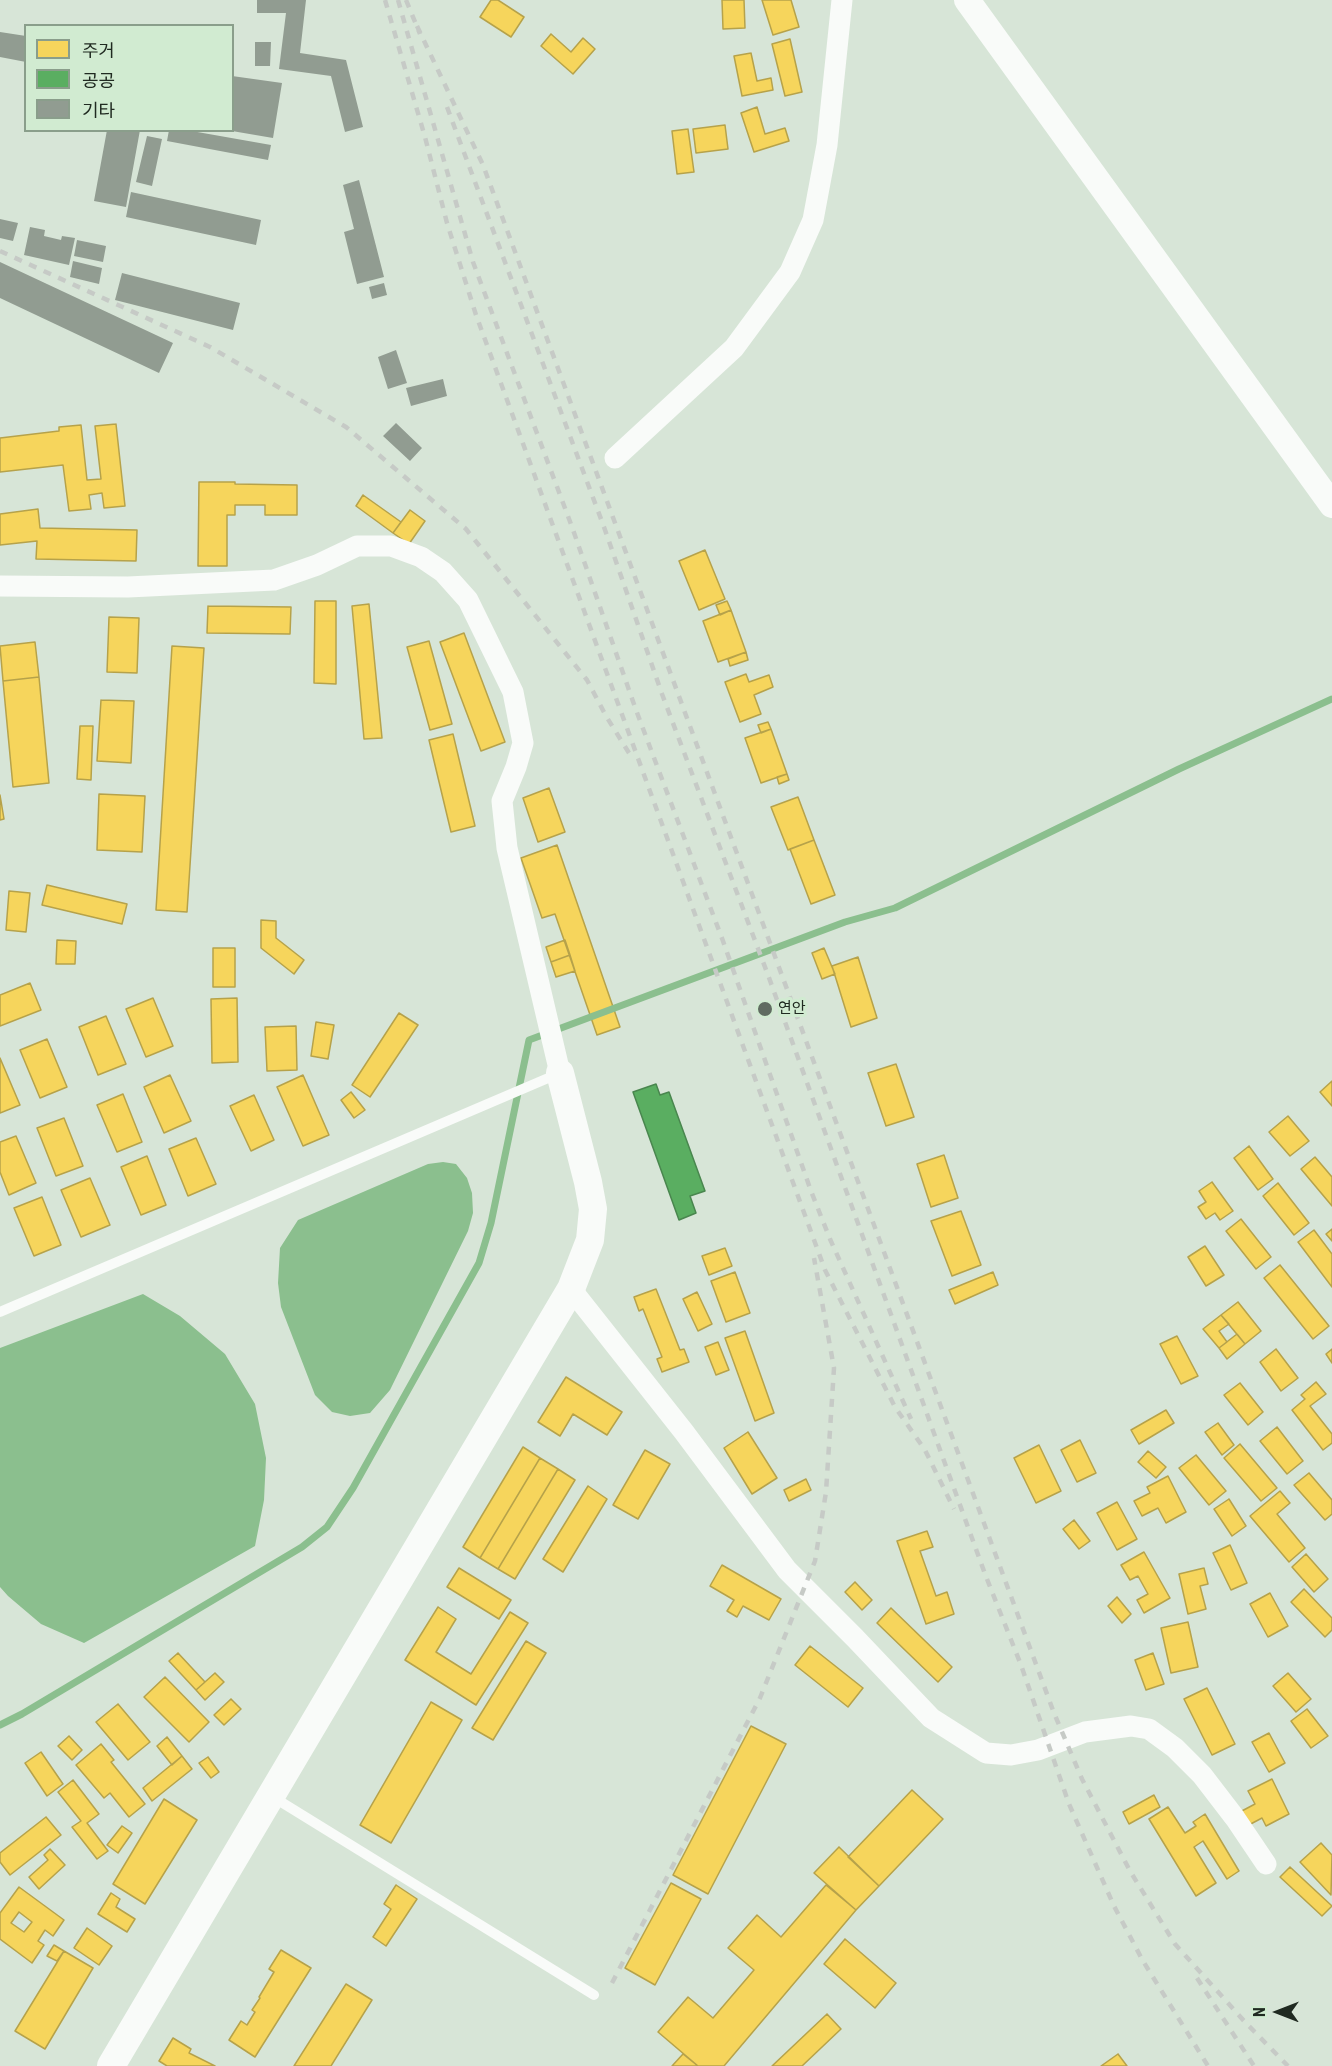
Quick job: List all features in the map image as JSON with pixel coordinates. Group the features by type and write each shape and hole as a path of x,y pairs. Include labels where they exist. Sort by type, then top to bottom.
{"main road":[{"path":"111,2066 571,1288 591,1240 593,1209 561,1073"}],"street":[{"path":"615,458 734,348 790,272 813,220 827,145 843,0"},
{"path":"967,0 1332,505"},
{"path":"0,586 128,587 274,580 317,565 357,546 391,546 421,557 443,572 468,600 513,692 523,743 502,801 507,849 561,1073"},
{"path":"571,1288 684,1432 787,1570 931,1719 986,1754 1011,1755 1038,1750 1085,1732 1131,1726 1149,1729 1175,1748 1202,1775 1266,1864"}],"lane":[{"path":"0,1312 561,1073"},
{"path":"271,1796 594,1995"}],"shaded area":[{"path":"443,1162 456,1164 467,1178 472,1193 473,1213 468,1231 390,1390 370,1413 350,1416 332,1412 315,1395 281,1307 278,1283 280,1248 298,1220 428,1164"},
{"path":"143,1294 180,1316 225,1354 255,1404 266,1458 264,1500 255,1546 84,1643 41,1624 0,1587 0,1348"}],"building: 주거":[{"path":"491,0 498,0 524,17 511,37 480,17"},
{"path":"722,0 744,0 745,28 723,29"},
{"path":"762,0 791,0 799,27 773,35"},
{"path":"551,34 571,52 583,38 595,49 573,74 541,46"},
{"path":"790,39 802,92 785,96 772,44"},
{"path":"751,53 757,81 771,78 773,90 742,96 734,56"},
{"path":"757,107 765,134 785,128 789,141 754,152 741,113"},
{"path":"725,125 728,149 696,153 693,129"},
{"path":"688,129 694,172 677,174 672,131"},
{"path":"116,424 125,506 104,508 102,493 89,495 91,509 69,511 63,465 0,472 0,438 59,431 59,427 81,425 87,480 101,479 95,426"},
{"path":"199,482 297,485 297,515 265,515 265,505 235,505 235,515 227,515 227,566 198,566"},
{"path":"363,495 401,522 393,533 356,506"},
{"path":"38,509 40,528 137,530 136,561 36,559 37,541 0,545 0,514"},
{"path":"410,510 425,521 409,544 393,533"},
{"path":"705,550 725,599 699,610 679,561"},
{"path":"315,601 336,601 336,684 314,683"},
{"path":"727,601 731,610 720,615 716,605"},
{"path":"369,604 382,738 364,739 352,606"},
{"path":"208,606 291,607 290,634 207,633"},
{"path":"731,610 746,652 718,662 703,621"},
{"path":"109,617 139,618 137,673 107,672"},
{"path":"464,633 505,742 481,751 440,642"},
{"path":"429,641 452,724 430,730 407,647"},
{"path":"35,642 39,677 3,681 0,646"},
{"path":"172,646 204,648 187,912 156,910"},
{"path":"746,652 748,660 730,666 728,659"},
{"path":"746,674 749,682 769,675 773,687 754,695 761,714 740,722 725,682"},
{"path":"39,677 49,783 13,787 3,681"},
{"path":"101,700 134,701 131,763 97,761"},
{"path":"768,722 771,729 761,733 758,725"},
{"path":"80,726 93,726 91,780 77,779"},
{"path":"771,729 787,774 761,783 745,738"},
{"path":"453,734 475,826 451,832 429,740"},
{"path":"787,774 789,780 779,784 777,777"},
{"path":"549,788 565,832 538,842 523,798"},
{"path":"99,794 145,796 142,852 97,850"},
{"path":"0,795 4,819 0,820"},
{"path":"798,797 814,840 788,850 771,807"},
{"path":"814,840 835,895 811,904 790,849"},
{"path":"557,845 620,1027 597,1035 555,914 542,918 521,858"},
{"path":"47,885 127,904 122,924 42,905"},
{"path":"9,891 30,893 26,932 6,930"},
{"path":"261,920 276,921 276,938 304,960 294,974 261,948"},
{"path":"57,940 76,941 75,964 56,964"},
{"path":"565,940 570,955 551,962 546,947"},
{"path":"213,948 235,948 235,987 213,987"},
{"path":"824,948 835,974 822,979 812,953"},
{"path":"570,955 575,971 556,977 551,962"},
{"path":"858,957 877,1018 851,1027 832,966"},
{"path":"30,983 41,1010 0,1026 0,995"},
{"path":"153,998 173,1046 146,1057 126,1009"},
{"path":"237,998 238,1062 212,1063 211,999"},
{"path":"399,1013 418,1025 370,1097 352,1085"},
{"path":"106,1016 126,1064 98,1075 79,1027"},
{"path":"316,1022 334,1025 328,1059 311,1056"},
{"path":"296,1026 297,1070 267,1071 265,1027"},
{"path":"47,1039 67,1087 40,1098 20,1050"},
{"path":"0,1058 20,1105 0,1113"},
{"path":"896,1064 914,1117 886,1126 868,1073"},
{"path":"170,1075 191,1121 164,1133 144,1087"},
{"path":"303,1075 329,1135 303,1146 277,1087"},
{"path":"1332,1081 1332,1106 1320,1092"},
{"path":"351,1092 365,1110 354,1118 341,1100"},
{"path":"123,1094 142,1142 117,1152 97,1105"},
{"path":"254,1095 274,1140 251,1151 230,1106"},
{"path":"1288,1116 1309,1141 1290,1156 1269,1132"},
{"path":"64,1118 83,1166 56,1176 37,1128"},
{"path":"16,1136 36,1183 9,1195 0,1172 0,1142"},
{"path":"196,1138 216,1184 188,1196 169,1149"},
{"path":"1249,1146 1273,1179 1258,1190 1234,1158"},
{"path":"944,1155 958,1198 931,1207 917,1164"},
{"path":"147,1156 166,1205 141,1215 121,1167"},
{"path":"1315,1157 1332,1177 1332,1206 1301,1169"},
{"path":"90,1178 110,1225 81,1237 61,1190"},
{"path":"1212,1182 1233,1211 1220,1220 1215,1213 1206,1219 1198,1207 1206,1202 1199,1191"},
{"path":"1278,1183 1309,1223 1294,1235 1263,1196"},
{"path":"42,1197 61,1245 34,1256 14,1208"},
{"path":"961,1211 981,1265 952,1276 931,1221"},
{"path":"1241,1219 1271,1257 1256,1269 1226,1231"},
{"path":"1332,1229 1332,1241 1326,1234"},
{"path":"1314,1230 1332,1254 1332,1287 1298,1242"},
{"path":"1205,1246 1224,1275 1206,1286 1188,1257"},
{"path":"725,1248 732,1266 709,1275 702,1256"},
{"path":"1280,1265 1329,1326 1313,1339 1264,1278"},
{"path":"735,1272 750,1313 726,1322 711,1281"},
{"path":"993,1272 998,1285 955,1304 949,1290"},
{"path":"656,1289 680,1350 684,1349 689,1362 662,1372 657,1359 662,1357 643,1309 639,1311 634,1297"},
{"path":"697,1292 712,1324 698,1331 683,1299"},
{"path":"1238,1302 1261,1331 1245,1344 1221,1315"},
{"path":"1221,1315 1229,1324 1219,1331 1227,1342 1219,1348 1203,1329"},
{"path":"745,1331 774,1413 755,1421 725,1338"},
{"path":"1237,1334 1245,1344 1227,1359 1219,1348"},
{"path":"1177,1336 1198,1376 1181,1384 1160,1344"},
{"path":"718,1342 729,1370 716,1375 705,1347"},
{"path":"1276,1349 1298,1378 1281,1391 1260,1362"},
{"path":"1332,1349 1332,1363 1326,1354"},
{"path":"566,1377 622,1412 607,1435 573,1414 560,1436 538,1422"},
{"path":"1316,1382 1326,1394 1310,1406 1332,1434 1332,1443 1323,1450 1292,1410 1305,1399 1301,1395"},
{"path":"1240,1383 1263,1412 1248,1425 1224,1395"},
{"path":"1166,1410 1174,1423 1139,1444 1131,1430"},
{"path":"1218,1423 1234,1445 1222,1455 1205,1432"},
{"path":"1277,1427 1303,1461 1287,1474 1260,1441"},
{"path":"748,1432 777,1478 752,1494 724,1448"},
{"path":"1080,1440 1096,1473 1077,1482 1061,1450"},
{"path":"1240,1444 1277,1488 1261,1501 1224,1458"},
{"path":"1039,1445 1061,1491 1036,1503 1014,1458"},
{"path":"523,1447 540,1458 480,1558 463,1547"},
{"path":"645,1450 670,1464 638,1519 613,1505"},
{"path":"1148,1451 1166,1467 1156,1478 1138,1462"},
{"path":"1196,1455 1226,1491 1209,1505 1179,1468"},
{"path":"540,1458 558,1469 498,1569 480,1558"},
{"path":"558,1469 575,1480 515,1579 498,1569"},
{"path":"1309,1473 1332,1500 1332,1514 1325,1520 1294,1485"},
{"path":"1168,1476 1186,1512 1166,1523 1158,1508 1142,1516 1134,1501 1150,1493 1147,1487"},
{"path":"806,1479 811,1490 789,1501 784,1490"},
{"path":"588,1486 607,1499 563,1572 543,1559"},
{"path":"1280,1491 1290,1503 1277,1514 1305,1548 1289,1562 1250,1516"},
{"path":"1229,1499 1246,1526 1232,1536 1214,1509"},
{"path":"1117,1502 1137,1539 1117,1550 1097,1513"},
{"path":"1074,1520 1090,1541 1079,1549 1063,1529"},
{"path":"927,1531 933,1547 920,1551 936,1596 947,1592 954,1614 926,1624 897,1541"},
{"path":"1230,1545 1247,1583 1231,1590 1213,1553"},
{"path":"1144,1552 1170,1598 1144,1613 1137,1600 1148,1594 1138,1576 1130,1580 1121,1565"},
{"path":"1306,1554 1328,1579 1314,1592 1292,1567"},
{"path":"722,1565 781,1599 769,1620 743,1606 737,1617 727,1611 734,1600 710,1586"},
{"path":"459,1568 511,1600 499,1619 447,1587"},
{"path":"1204,1568 1208,1584 1200,1586 1206,1609 1188,1614 1179,1574"},
{"path":"855,1582 872,1600 862,1610 845,1592"},
{"path":"1304,1589 1332,1618 1332,1630 1325,1637 1291,1602"},
{"path":"1270,1593 1288,1626 1268,1637 1250,1604"},
{"path":"1117,1597 1131,1614 1122,1623 1108,1606"},
{"path":"438,1607 456,1619 436,1652 471,1674 510,1612 528,1623 476,1705 405,1660"},
{"path":"891,1608 952,1667 938,1682 877,1623"},
{"path":"1188,1622 1198,1667 1171,1673 1161,1628"},
{"path":"526,1641 546,1653 493,1740 472,1728"},
{"path":"810,1646 863,1688 848,1707 795,1665"},
{"path":"178,1653 205,1682 196,1690 169,1661"},
{"path":"1153,1653 1164,1684 1146,1690 1135,1660"},
{"path":"215,1673 224,1682 205,1700 196,1690"},
{"path":"1288,1673 1311,1699 1296,1712 1273,1686"},
{"path":"165,1677 209,1722 189,1742 144,1697"},
{"path":"1207,1688 1235,1744 1212,1755 1184,1699"},
{"path":"231,1699 241,1709 224,1725 214,1715"},
{"path":"431,1702 462,1720 391,1843 360,1825"},
{"path":"118,1704 150,1742 128,1760 96,1722"},
{"path":"1307,1709 1328,1736 1311,1748 1291,1721"},
{"path":"751,1726 786,1744 708,1894 673,1875"},
{"path":"1269,1733 1285,1763 1269,1772 1252,1742"},
{"path":"69,1736 82,1750 72,1760 58,1746"},
{"path":"167,1737 182,1756 172,1765 157,1746"},
{"path":"101,1744 114,1760 111,1762 145,1804 129,1817 110,1793 104,1798 76,1765"},
{"path":"41,1752 63,1784 47,1796 25,1763"},
{"path":"182,1756 192,1769 152,1801 143,1788"},
{"path":"208,1757 219,1772 211,1778 199,1763"},
{"path":"1272,1779 1289,1814 1266,1826 1262,1818 1245,1827 1238,1813 1255,1804 1248,1791"},
{"path":"73,1780 99,1814 87,1823 108,1851 97,1859 72,1827 81,1821 58,1792"},
{"path":"912,1790 943,1819 879,1886 848,1857"},
{"path":"1154,1795 1160,1807 1129,1824 1123,1812"},
{"path":"164,1799 197,1820 145,1904 113,1884"},
{"path":"1168,1807 1185,1833 1196,1826 1193,1822 1205,1814 1239,1871 1227,1879 1203,1841 1194,1847 1216,1883 1196,1896 1149,1819"},
{"path":"46,1817 61,1835 10,1875 0,1862 0,1853"},
{"path":"122,1826 132,1833 118,1853 107,1845"},
{"path":"1321,1843 1332,1855 1331,1895 1300,1862"},
{"path":"839,1847 879,1886 856,1910 814,1873"},
{"path":"50,1849 65,1865 39,1889 29,1877 48,1860 44,1855"},
{"path":"1290,1867 1332,1906 1322,1916 1280,1877"},
{"path":"671,1883 701,1899 655,1985 625,1968"},
{"path":"396,1885 417,1899 386,1946 373,1937 391,1909 384,1904"},
{"path":"826,1885 856,1910 724,2066 698,2066 658,2032 688,1997 713,2018 754,1970 728,1948 757,1915 781,1937"},
{"path":"19,1887 64,1920 53,1936 45,1930 38,1941 44,1945 32,1963 0,1939 0,1913","holes":["19,1912 32,1922 24,1932 11,1923"]},
{"path":"111,1893 120,1899 116,1907 135,1919 127,1932 98,1914"},
{"path":"87,1928 112,1946 99,1965 74,1948"},
{"path":"845,1939 896,1983 875,2008 824,1964"},
{"path":"54,1945 64,1951 57,1961 47,1956"},
{"path":"281,1950 311,1968 255,2057 229,2040 241,2021 247,2025 255,2012 252,2010 274,1972 269,1969"},
{"path":"64,1951 93,1968 45,2049 15,2031"},
{"path":"346,1984 372,2000 331,2066 294,2066"},
{"path":"827,2014 841,2029 802,2066 772,2066"},
{"path":"173,2038 191,2049 189,2053 215,2066 167,2066 159,2061"},
{"path":"683,2054 698,2066 672,2066"},
{"path":"1118,2054 1127,2066 1101,2066"}],"building: 공공":[{"path":"656,1084 660,1095 669,1092 705,1191 690,1196 696,1213 679,1220 633,1092"}],"building: 기타":[{"path":"257,0 306,0 300,53 346,60 363,127 345,132 331,76 279,69 286,13 257,13"},
{"path":"0,32 24,36 24,62 0,57"},
{"path":"255,42 271,42 270,66 255,66"},
{"path":"234,76 282,83 273,138 234,131"},
{"path":"107,132 140,132 126,207 94,201"},
{"path":"169,132 197,132 271,145 268,160 167,141"},
{"path":"147,136 162,139 152,186 136,182"},
{"path":"359,180 384,277 357,284 344,232 354,229 343,185"},
{"path":"131,192 261,220 256,245 126,217"},
{"path":"0,219 18,223 13,241 0,238"},
{"path":"30,227 45,230 44,236 61,240 62,236 75,238 69,265 24,255"},
{"path":"77,240 106,246 103,262 74,256"},
{"path":"73,261 102,268 99,284 70,277"},
{"path":"0,262 173,343 159,373 0,298"},
{"path":"122,273 240,303 233,330 115,300"},
{"path":"384,283 387,295 372,299 369,287"},
{"path":"396,350 407,383 388,389 378,357"},
{"path":"443,379 447,396 411,406 406,388"},
{"path":"396,423 422,448 410,461 383,436"}],"waterway":[{"path":"0,1725 302,1547 327,1527 353,1488 479,1263 491,1223 529,1040 845,922 895,908 1179,769 1332,699"}],"railway":[{"path":"385,0 425,137 447,223 476,315 825,1270 895,1407 925,1450 954,1509"},
{"path":"398,0 473,262 572,527 636,710 723,941 811,1191 830,1239 911,1419"},
{"path":"406,0 420,34"},
{"path":"417,26 483,165 1054,1713 1082,1779 1130,1871 1175,1944 1288,2066"},
{"path":"447,107 604,527 662,694 768,975 985,1574 1021,1665 1069,1804 1114,1906 1143,1961 1208,2066"},
{"path":"0,251 210,347 346,427 466,529 587,680 629,753"},
{"path":"612,1983 760,1698 815,1561 826,1492 834,1368 814,1258"},
{"path":"1197,1978 1254,2066"}],"place":[{"name":"연안","path":"765,1009"}]}
